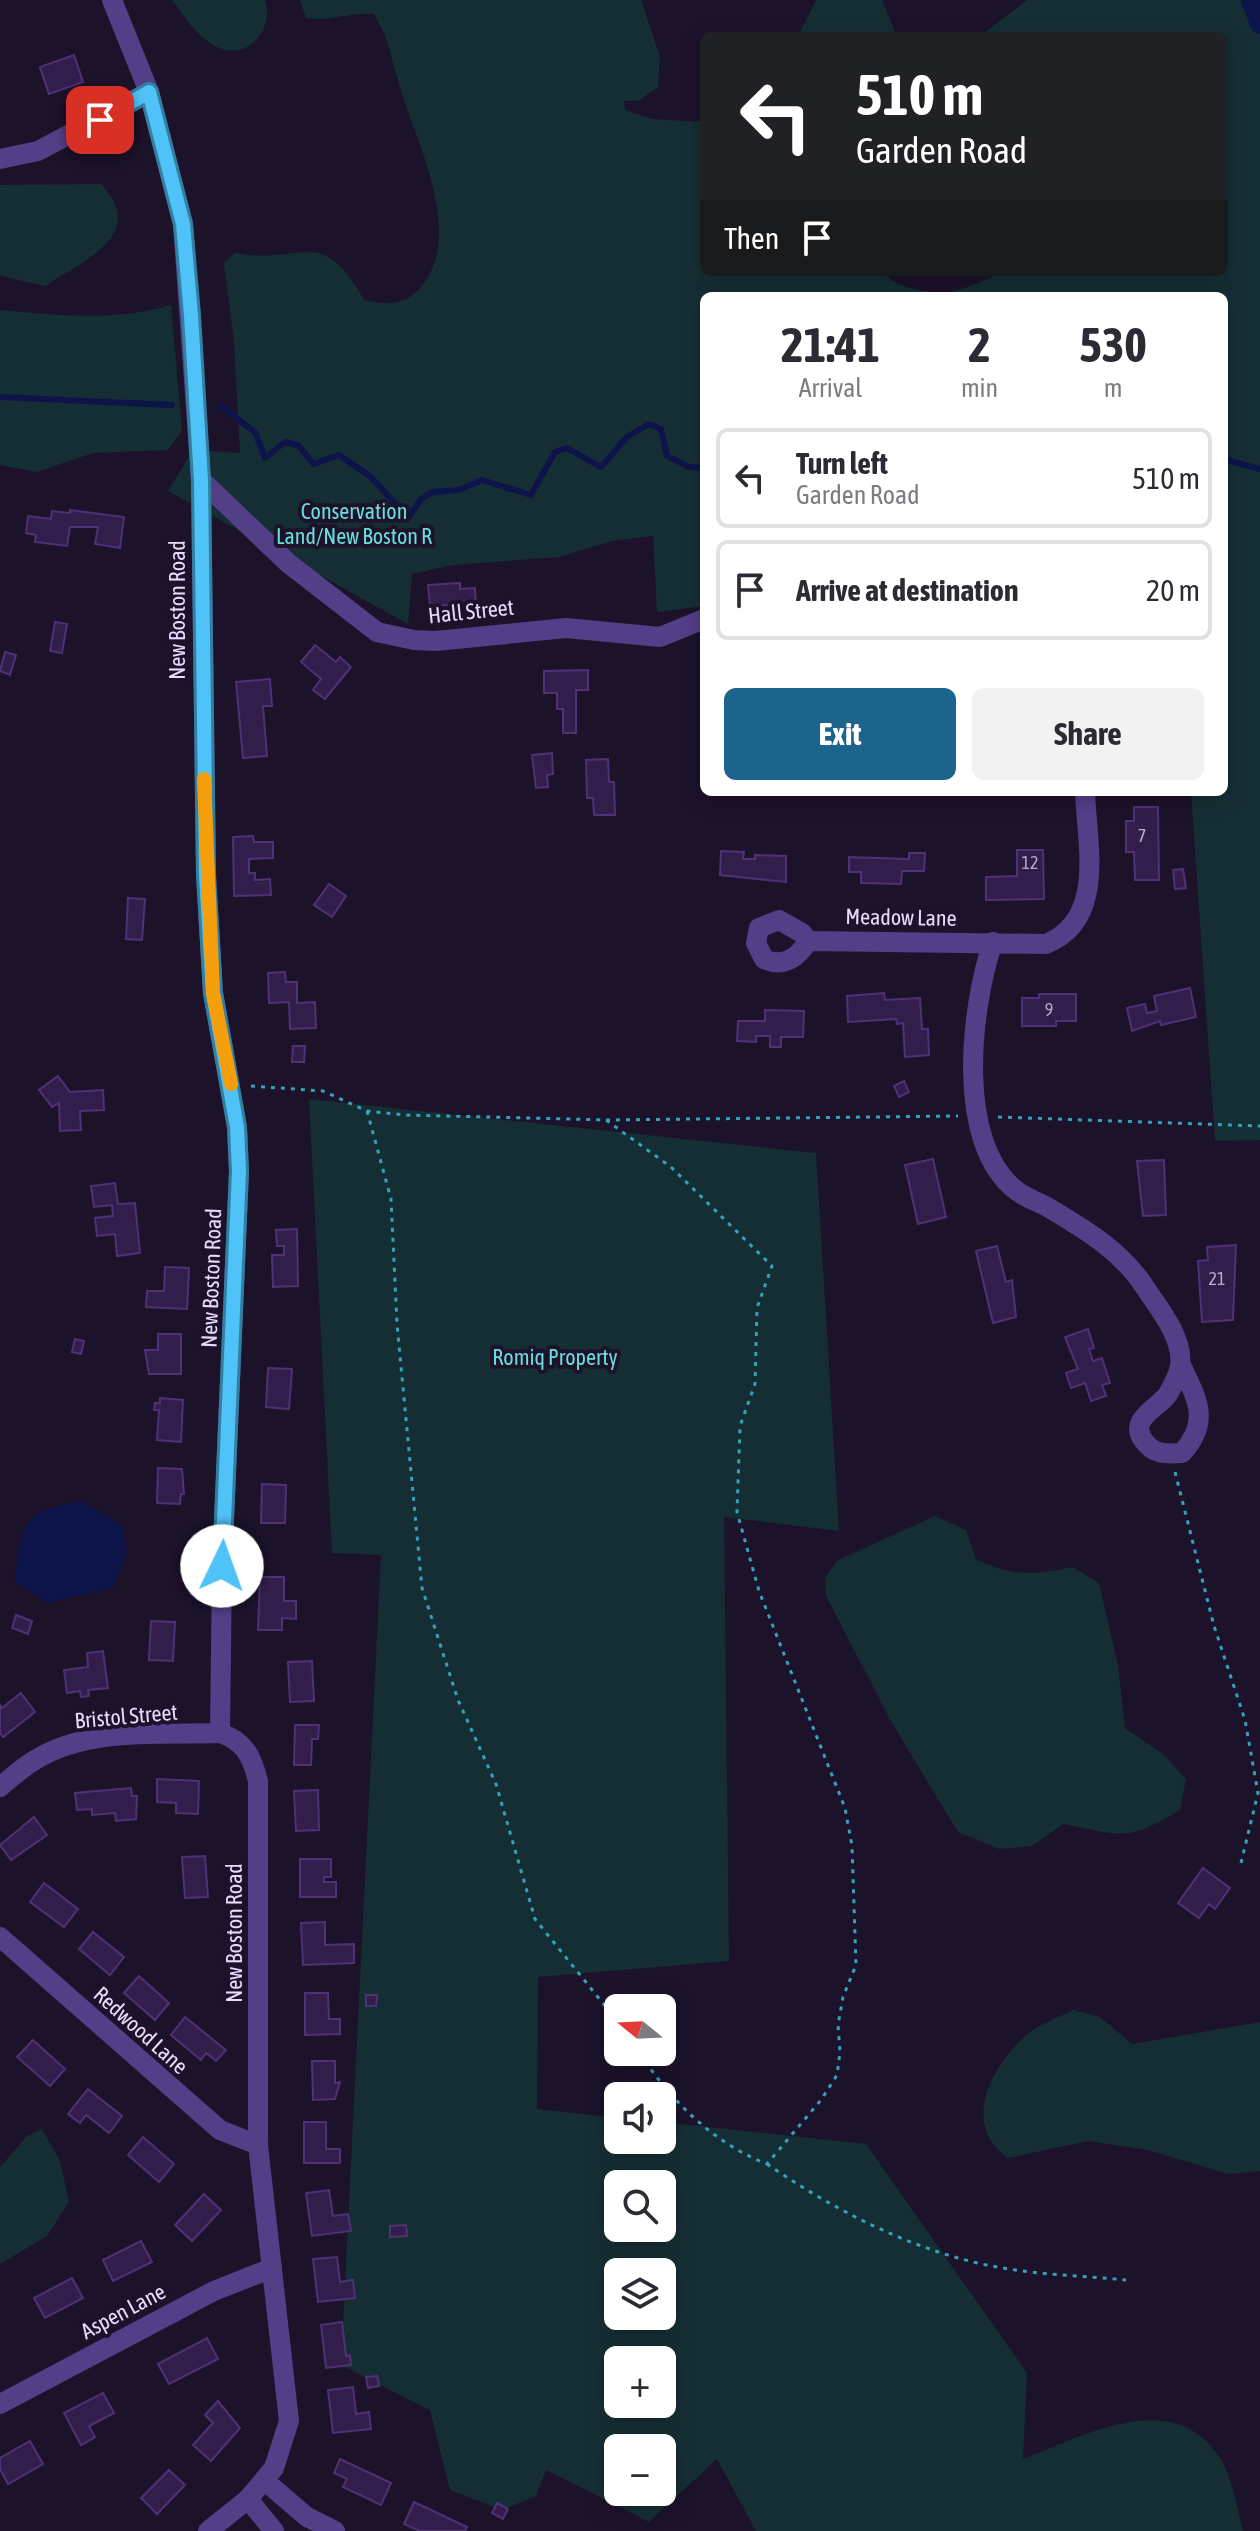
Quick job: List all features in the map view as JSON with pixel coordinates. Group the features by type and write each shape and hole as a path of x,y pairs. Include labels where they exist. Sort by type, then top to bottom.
{"street":[{"name":"New Boston Road","path":"112,0 149,92 183,224 201,480 206,875 213,993 231,1086 239,1171 222,1566 220,1733 238,1739 254,1763 258,1781 258,2145 289,2421 274,2468 248,2499"},
{"path":"0,159 38,151 149,92"},
{"name":"Hall Street","path":"201,480 328,597 377,632 436,641 566,628 660,637 700,621"},
{"name":"Meadow Lane","path":"808,941 1046,944 1075,927 1087,893 1085,796"},
{"path":"993,942 981,977 976,1012 977,1116 1003,1178 1018,1192 1083,1230 1127,1261 1174,1334 1181,1365 1197,1399 1200,1422 1195,1438 1182,1453 1152,1450 1141,1438 1139,1426 1147,1410 1167,1396 1181,1365"},
{"name":"Bristol Street","path":"0,1787 36,1759 68,1745 122,1736 220,1733"},
{"name":"Redwood Lane","path":"0,1937 220,2130 258,2145"},
{"name":"Aspen Lane","path":"0,2404 214,2291 272,2268"},
{"path":"265,2481 307,2517 335,2531"},
{"path":"208,2531 248,2499 274,2531"}],"path":[{"path":"231,1086 323,1091 367,1111 428,1117 606,1120 977,1116 1260,1126"},
{"path":"367,1111 391,1199 397,1324 422,1588 458,1700 496,1784 535,1919 604,2005"},
{"path":"606,1120 671,1167 772,1266 757,1308 755,1384 740,1426 737,1512 759,1591 845,1808 852,1846 856,1965 843,1997 838,2025 837,2075 813,2110 767,2164"},
{"path":"1171,1454 1214,1626 1245,1720 1258,1793 1241,1863"},
{"path":"648,2066 687,2112 743,2155 767,2164 849,2214 962,2260 1003,2268 1126,2280"}],"green space":[{"path":"172,0 265,0 266,22 262,32 247,47 226,50 202,37"},
{"name":"Conservation Land/New Boston R","path":"300,0 641,0 660,57 658,87 638,101 624,101 625,110 652,119 700,122 700,276 886,276 903,286 940,292 700,292 700,607 657,612 653,536 612,541 559,557 453,565 412,574 408,624 168,491 193,450 240,453 234,342 224,263 235,253 258,256 308,252 322,254 349,276 364,300 380,303 394,303 414,294 432,268 438,246 439,221 435,196 385,35 374,14 306,18"},
{"path":"816,0 882,0 895,32 800,32"},
{"path":"1027,0 1260,0 1260,1140 1215,1141 1191,796 1228,796 1228,292 940,292 966,288 994,276 1228,276 1228,32 985,32"},
{"path":"101,184 114,202 118,218 114,232 105,245 45,286 0,276 0,185"},
{"path":"171,305 182,431 168,450 93,453 37,472 0,465 0,310 107,315 129,314"},
{"name":"Romiq Property","path":"309,1099 816,1153 839,1531 724,1517 729,1961 538,1977 537,2109 604,2116 604,2154 676,2154 676,2124 866,2144 1027,2373 1023,2459 1071,2439 1125,2423 1151,2420 1176,2423 1199,2434 1223,2463 1243,2531 756,2531 717,2459 676,2497 676,2434 604,2434 604,2499 546,2470 536,2496 502,2510 450,2490 430,2410 341,2365 381,1555 332,1553"},
{"path":"935,1516 966,1530 976,1559 989,1565 1023,1573 1073,1567 1099,1583 1118,1665 1125,1728 1163,1754 1186,1779 1180,1810 1147,1828 1123,1834 1063,1824 1032,1846 999,1849 958,1832 892,1723 826,1596 825,1578 838,1560"},
{"path":"1073,2010 1100,2017 1132,2044 1260,2022 1260,2171 1228,2174 1148,2150 1088,2141 1008,2158 994,2145 986,2130 983,2114 992,2081 1024,2037"},
{"path":"42,2129 60,2161 69,2202 47,2236 0,2264 0,2167 27,2136"},
{"name":"Romiq Property","path":"617,2506 666,2506 649,2522"}],"shaded area":[{"path":"82,1502 123,1526 127,1554 112,1588 48,1603 15,1582 23,1534 36,1515 48,1509"}],"building":[{"path":"74,55 83,82 49,94 40,67"},
{"path":"70,510 124,517 120,548 95,544 98,527 70,527 67,546 35,542 36,535 26,533 28,516 51,519 52,511 70,513"},
{"path":"460,583 460,589 475,588 476,610 453,611 453,605 430,606 428,585"},
{"path":"55,622 67,624 62,653 50,651"},
{"path":"315,645 336,662 340,657 351,667 325,699 313,690 321,679 301,662"},
{"path":"5,652 16,655 10,675 0,671"},
{"path":"588,670 588,690 576,690 576,733 563,733 563,709 557,709 557,693 544,693 544,671"},
{"path":"270,679 272,706 263,706 267,756 243,758 236,682"},
{"path":"552,753 553,774 547,775 548,787 536,788 532,755"},
{"path":"608,759 609,782 614,782 615,815 594,815 593,798 587,798 586,760"},
{"path":"1134,807 1158,807 1159,880 1135,880 1134,852 1126,852 1126,821 1134,821"},
{"path":"253,836 254,842 273,842 273,858 249,859 249,873 255,873 255,880 270,879 271,895 234,896 233,837"},
{"path":"1017,850 1043,850 1044,899 986,900 986,877 1017,876"},
{"path":"721,851 744,852 743,859 755,859 755,855 786,856 786,882 720,875"},
{"path":"909,853 925,853 924,871 902,871 901,884 861,883 861,872 849,872 849,857 909,859"},
{"path":"1183,869 1186,888 1175,889 1173,870"},
{"path":"329,884 346,896 332,917 314,905"},
{"path":"128,898 145,899 142,940 126,939"},
{"path":"285,972 286,982 297,982 297,1003 315,1002 316,1028 290,1029 289,1002 269,1003 268,973"},
{"path":"1190,988 1196,1017 1161,1025 1160,1021 1132,1031 1127,1008 1145,1004 1147,1013 1157,1011 1154,996"},
{"path":"884,993 885,1000 920,998 922,1029 928,1029 929,1055 905,1057 903,1023 897,1024 896,1019 848,1022 847,996"},
{"path":"1039,994 1076,994 1076,1021 1056,1021 1056,1026 1022,1026 1022,998 1039,998"},
{"path":"765,1010 804,1011 803,1037 781,1037 781,1047 770,1047 770,1036 756,1036 756,1042 737,1041 738,1021 765,1021"},
{"path":"293,1046 305,1046 304,1062 292,1062"},
{"path":"58,1076 70,1092 103,1090 104,1110 80,1111 81,1130 60,1131 59,1103 52,1107 39,1090"},
{"path":"904,1081 909,1092 899,1097 894,1086"},
{"path":"933,1159 946,1217 918,1224 905,1165"},
{"path":"1164,1160 1166,1215 1143,1216 1137,1161"},
{"path":"115,1183 118,1204 135,1203 140,1253 117,1256 115,1234 97,1236 95,1218 113,1216 112,1205 94,1207 91,1186"},
{"path":"297,1229 298,1286 273,1287 272,1255 284,1255 284,1246 277,1246 276,1230"},
{"path":"1236,1245 1233,1320 1202,1322 1198,1261 1208,1260 1207,1247"},
{"path":"997,1246 1006,1282 1012,1280 1016,1317 993,1323 976,1251"},
{"path":"165,1267 189,1268 187,1309 146,1307 147,1291 164,1291"},
{"path":"1088,1329 1094,1348 1089,1349 1093,1361 1102,1358 1110,1383 1102,1385 1106,1396 1091,1401 1085,1383 1071,1388 1066,1373 1078,1369 1065,1337"},
{"path":"158,1334 181,1334 181,1374 149,1374 145,1350 158,1350"},
{"path":"75,1339 84,1341 81,1354 72,1352"},
{"path":"268,1368 292,1369 289,1409 266,1407"},
{"path":"160,1398 183,1400 181,1442 157,1440 159,1410 154,1410"},
{"path":"158,1468 182,1469 184,1494 181,1494 180,1504 157,1503"},
{"path":"262,1484 286,1485 285,1523 261,1523"},
{"path":"260,1577 284,1577 284,1601 296,1601 296,1619 282,1618 282,1630 258,1630"},
{"path":"16,1615 32,1621 28,1634 12,1628"},
{"path":"151,1621 175,1622 173,1661 149,1660"},
{"path":"103,1651 108,1688 88,1690 89,1696 81,1697 80,1691 67,1693 64,1670 88,1667 87,1653"},
{"path":"312,1661 314,1701 290,1702 288,1662"},
{"path":"21,1693 35,1712 3,1737 0,1733 0,1705 2,1708"},
{"path":"295,1725 319,1725 318,1739 312,1739 311,1765 294,1765"},
{"path":"157,1779 199,1781 198,1814 176,1813 176,1803 157,1802"},
{"path":"131,1788 132,1796 137,1796 136,1819 116,1821 115,1813 92,1815 92,1809 77,1810 75,1793"},
{"path":"318,1790 319,1830 296,1831 294,1791"},
{"path":"34,1817 47,1835 11,1860 0,1845"},
{"path":"205,1856 208,1897 185,1898 182,1857"},
{"path":"300,1859 331,1859 331,1877 324,1877 324,1882 336,1882 336,1897 300,1897"},
{"path":"1203,1868 1230,1888 1215,1909 1209,1904 1199,1918 1178,1903"},
{"path":"44,1883 78,1909 64,1927 30,1902"},
{"path":"325,1922 325,1945 354,1944 354,1963 303,1965 301,1923"},
{"path":"93,1932 124,1957 110,1975 79,1949"},
{"path":"139,1976 169,2003 155,2020 124,1993"},
{"path":"305,1993 328,1993 329,2019 340,2019 340,2034 305,2035"},
{"path":"366,1995 377,1995 376,2006 366,2006"},
{"path":"185,2017 226,2050 216,2061 206,2053 201,2060 171,2035"},
{"path":"33,2040 65,2069 50,2086 17,2057"},
{"path":"312,2061 335,2061 335,2083 340,2082 335,2099 313,2100"},
{"path":"88,2089 122,2116 109,2133 86,2115 80,2123 68,2114"},
{"path":"304,2122 326,2122 326,2149 340,2149 340,2163 304,2163"},
{"path":"143,2137 174,2164 159,2182 128,2155"},
{"path":"329,2190 333,2216 348,2214 351,2231 312,2236 306,2193"},
{"path":"204,2194 221,2210 192,2241 175,2225"},
{"path":"406,2225 407,2236 390,2237 390,2226"},
{"path":"141,2241 152,2262 113,2281 103,2260"},
{"path":"337,2257 340,2282 353,2280 355,2298 318,2302 313,2259"},
{"path":"72,2278 83,2298 45,2318 34,2298"},
{"path":"342,2322 346,2356 350,2355 351,2365 326,2368 321,2325"},
{"path":"207,2338 218,2359 169,2384 158,2364"},
{"path":"377,2376 379,2386 368,2388 366,2377"},
{"path":"353,2387 356,2414 369,2412 371,2429 333,2433 328,2390"},
{"path":"103,2393 114,2413 89,2426 95,2437 81,2445 64,2413"},
{"path":"218,2401 240,2428 211,2461 193,2445 213,2423 205,2415"},
{"path":"30,2441 43,2464 8,2484 0,2469 0,2458"},
{"path":"340,2459 391,2483 381,2505 343,2487 347,2479 334,2473"},
{"path":"169,2470 185,2485 157,2514 141,2498"},
{"path":"414,2502 467,2527 465,2531 420,2531 404,2524"},
{"path":"497,2503 508,2509 503,2519 492,2513"}],"waterway":[{"path":"1251,0 1260,24"},
{"path":"0,397 172,405"},
{"path":"221,406 255,432 265,458 285,442 298,445 314,464 339,455 371,477 408,518 422,498 433,492 459,490 482,480 531,495 555,452 567,448 601,467 627,437 649,424 661,429 667,456 689,467 700,468"},
{"path":"1228,460 1260,469"}],"slow traffic":[{"path":"204,779 213,993 231,1084"}],"route":[{"path":"100,120 149,92 183,224 191,315 201,480 201,690 206,875 213,993 237,1127 239,1171 222,1566"}]}
